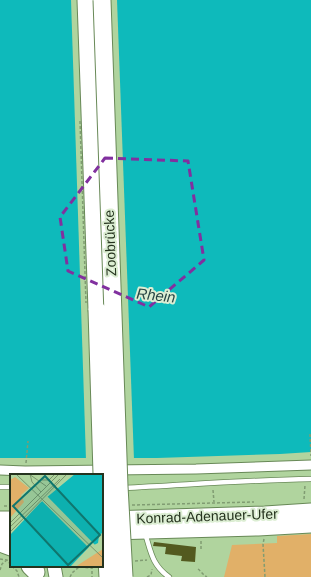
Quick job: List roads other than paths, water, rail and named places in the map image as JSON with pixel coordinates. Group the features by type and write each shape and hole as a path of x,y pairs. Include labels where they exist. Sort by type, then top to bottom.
{"highway":[{"name":"Zoobrücke","path":"86,0 108,484"},
{"name":"Zoobrücke","path":"102,0 108,484"},
{"path":"108,484 108,577"},
{"path":"108,484 124,577"},
{"path":"0,543 9,554"}],"main road":[{"name":"Konrad-Adenauer-Ufer","path":"103,519 265,514 308,505"},
{"name":"Konrad-Adenauer-Ufer","path":"103,532 311,525"},
{"path":"54,567 56,577"}],"street":[{"path":"0,470 196,469 311,465"}],"lane":[{"path":"108,484 311,479"},
{"path":"144,531 153,559 162,572 169,577"}],"water":[{"name":"Rhein","path":"0,0 311,0 311,452 157,458 0,458"}]}
